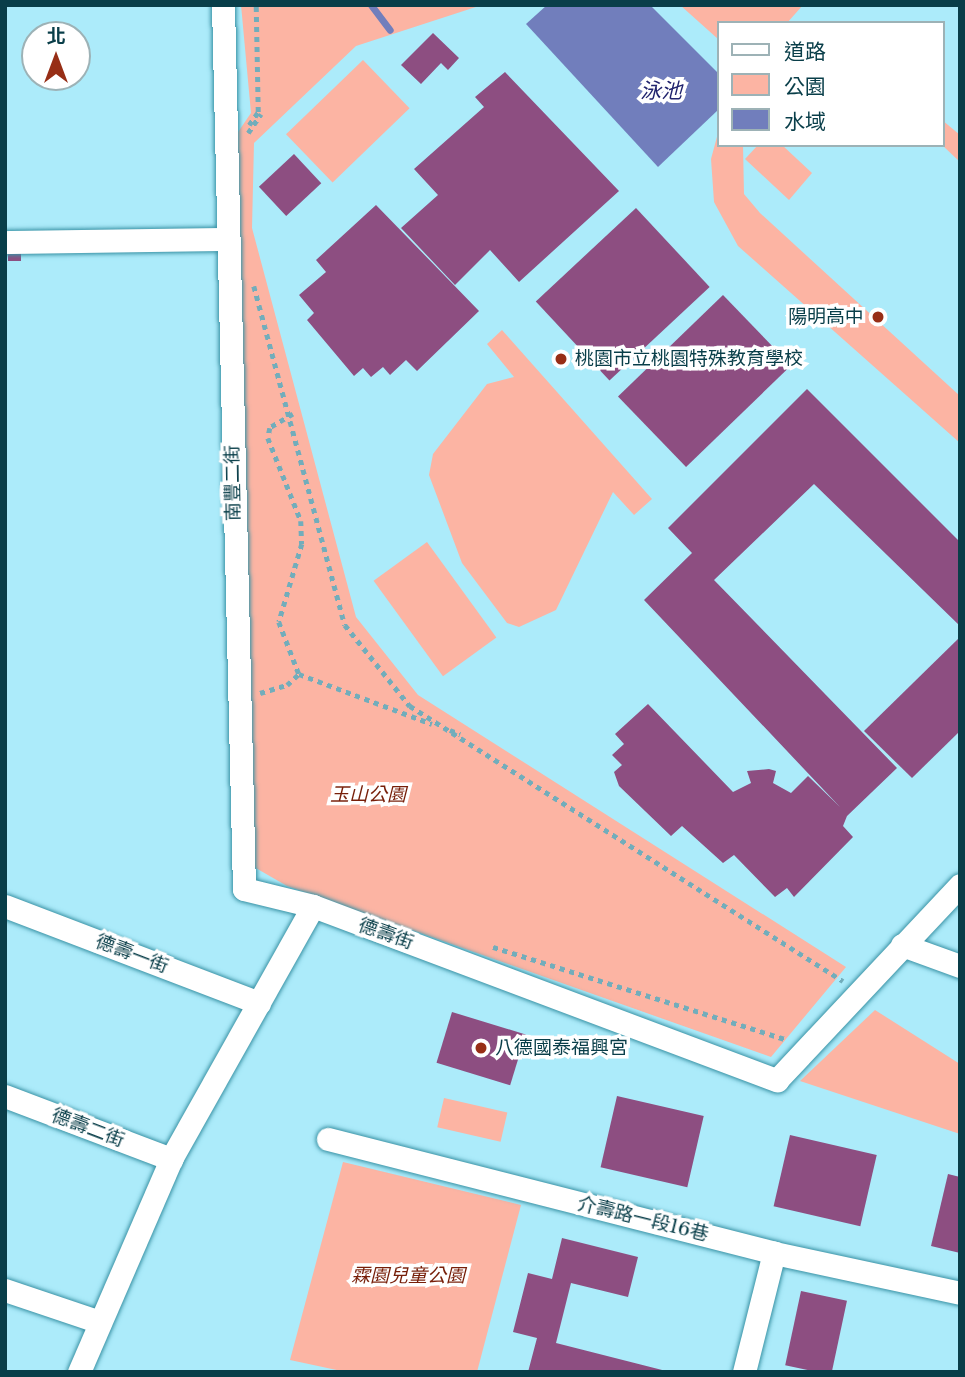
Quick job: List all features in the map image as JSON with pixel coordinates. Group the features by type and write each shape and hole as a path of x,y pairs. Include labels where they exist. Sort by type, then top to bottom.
{"street":[{"name":"南豐二街","path":"223,5 244,889 313,906"},
{"path":"5,242 228,239"},
{"name":"德壽街","path":"313,906 777,1080 960,885"},
{"name":"德壽一街","path":"5,906 259,1003"},
{"path":"79,1372 171,1159 313,906"},
{"path":"902,946 960,966"},
{"name":"德壽二街","path":"5,1096 171,1159"},
{"name":"介壽路一段16巷","path":"328,1139 774,1253 960,1293"},
{"path":"744,1372 774,1253"},
{"path":"5,1290 100,1322"}],"path":[{"path":"256,5 258,112 241,140 261,114"},
{"path":"252,319 252,277 287,418 345,625 410,706 847,981 836,992"},
{"path":"293,414 270,428 268,438 300,521 302,544 279,622 299,674 460,734"},
{"path":"257,694 287,685 299,674"},
{"path":"257,680 257,707"},
{"path":"488,946 789,1040 799,1031"}],"green space":[{"name":"玉山公園","path":"241,5 482,5 356,46 254,143 252,228 356,617 418,695 846,967 771,1057 287,886 254,867 236,135 251,113"},
{"path":"680,5 803,5 789,21 716,21 716,37"},
{"path":"363,60 410,108 333,183 286,134"},
{"path":"944,122 960,135 960,162 944,147"},
{"path":"716,140 716,147 743,147 744,194 760,213 960,396 960,443 738,246 714,202 711,159"},
{"path":"756,147 784,147 812,173 789,200 745,159"},
{"path":"502,330 652,499 634,515 613,492 556,610 519,627 507,623 462,563 429,475 433,454 487,384 514,377 487,344"},
{"path":"427,542 496,637 443,676 374,581"},
{"path":"875,1010 960,1064 960,1134 800,1081"},
{"path":"444,1098 507,1113 501,1142 437,1127"},
{"name":"霖園兒童公園","path":"343,1162 521,1205 477,1372 346,1372 290,1360"}],"water":[{"name":"泳池","path":"547,5 650,5 716,71 716,112 658,167 526,24"}],"building":[{"path":"433,33 459,58 448,70 441,63 421,84 401,65"},
{"path":"505,72 619,191 519,282 490,250 455,285 401,228 438,195 414,169 484,107 475,97"},
{"path":"294,154 321,183 286,216 259,187"},
{"path":"376,205 479,311 417,371 406,360 390,375 383,367 371,377 363,368 354,376 307,320 314,313 299,295 326,272 316,260"},
{"path":"636,208 710,287 609,380 536,301"},
{"path":"8,244 21,244 21,261 8,261"},
{"path":"723,295 791,365 686,467 618,396"},
{"path":"807,389 960,542 960,626 814,484 714,580 897,768 847,816 843,826 853,837 794,897 787,888 775,897 734,855 723,863 682,826 671,836 619,786 614,772 622,765 612,755 624,744 615,734 648,704 733,792 751,783 747,771 769,769 776,771 773,783 791,793 808,776 840,807 644,600 692,553 668,528"},
{"path":"960,637 960,731 912,778 864,731"},
{"name":"八德國泰福興宮","path":"452,1012 526,1035 510,1085 437,1063"},
{"path":"617,1096 704,1116 687,1187 601,1167"},
{"path":"790,1135 877,1155 860,1226 774,1206"},
{"path":"948,1174 960,1177 960,1253 931,1246"},
{"path":"562,1238 638,1257 628,1297 571,1283 556,1343 670,1372 528,1372 537,1338 513,1332 528,1273 552,1279"},
{"path":"801,1291 847,1301 832,1372 817,1372 785,1365"}],"waterway":[{"path":"371,5 390,30"}],"place":[{"name":"陽明高中","path":"878,317"},
{"name":"桃園市立桃園特殊教育學校","path":"561,359"},
{"name":"八德國泰福興宮","path":"481,1048"}]}
